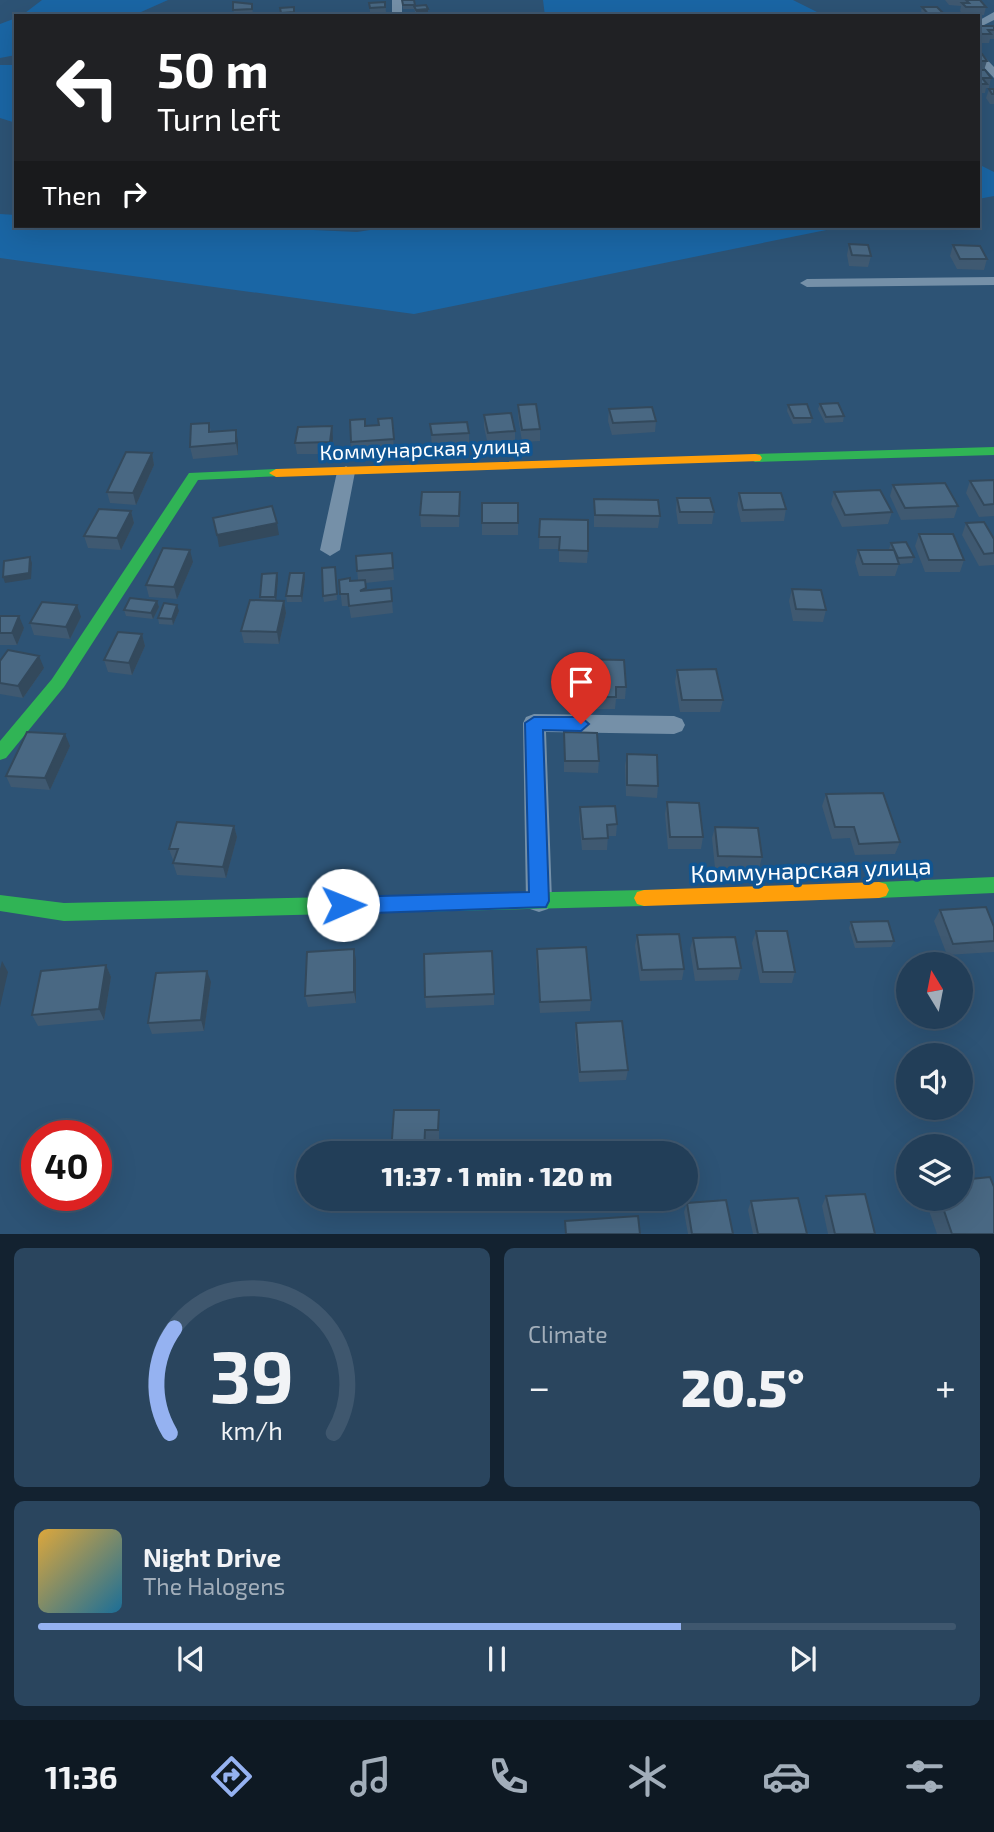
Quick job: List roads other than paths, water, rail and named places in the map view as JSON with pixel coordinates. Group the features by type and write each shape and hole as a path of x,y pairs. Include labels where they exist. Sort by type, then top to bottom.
{"street":[{"path":"980,56 994,75"},
{"path":"807,283 994,281"},
{"name":"Коммунарская улица","path":"0,753 58,683 194,476 994,451"},
{"path":"330,550 346,472"},
{"path":"539,901 534,723 674,725"},
{"name":"Коммунарская улица","path":"0,903 64,912 539,901 994,885"}]}
